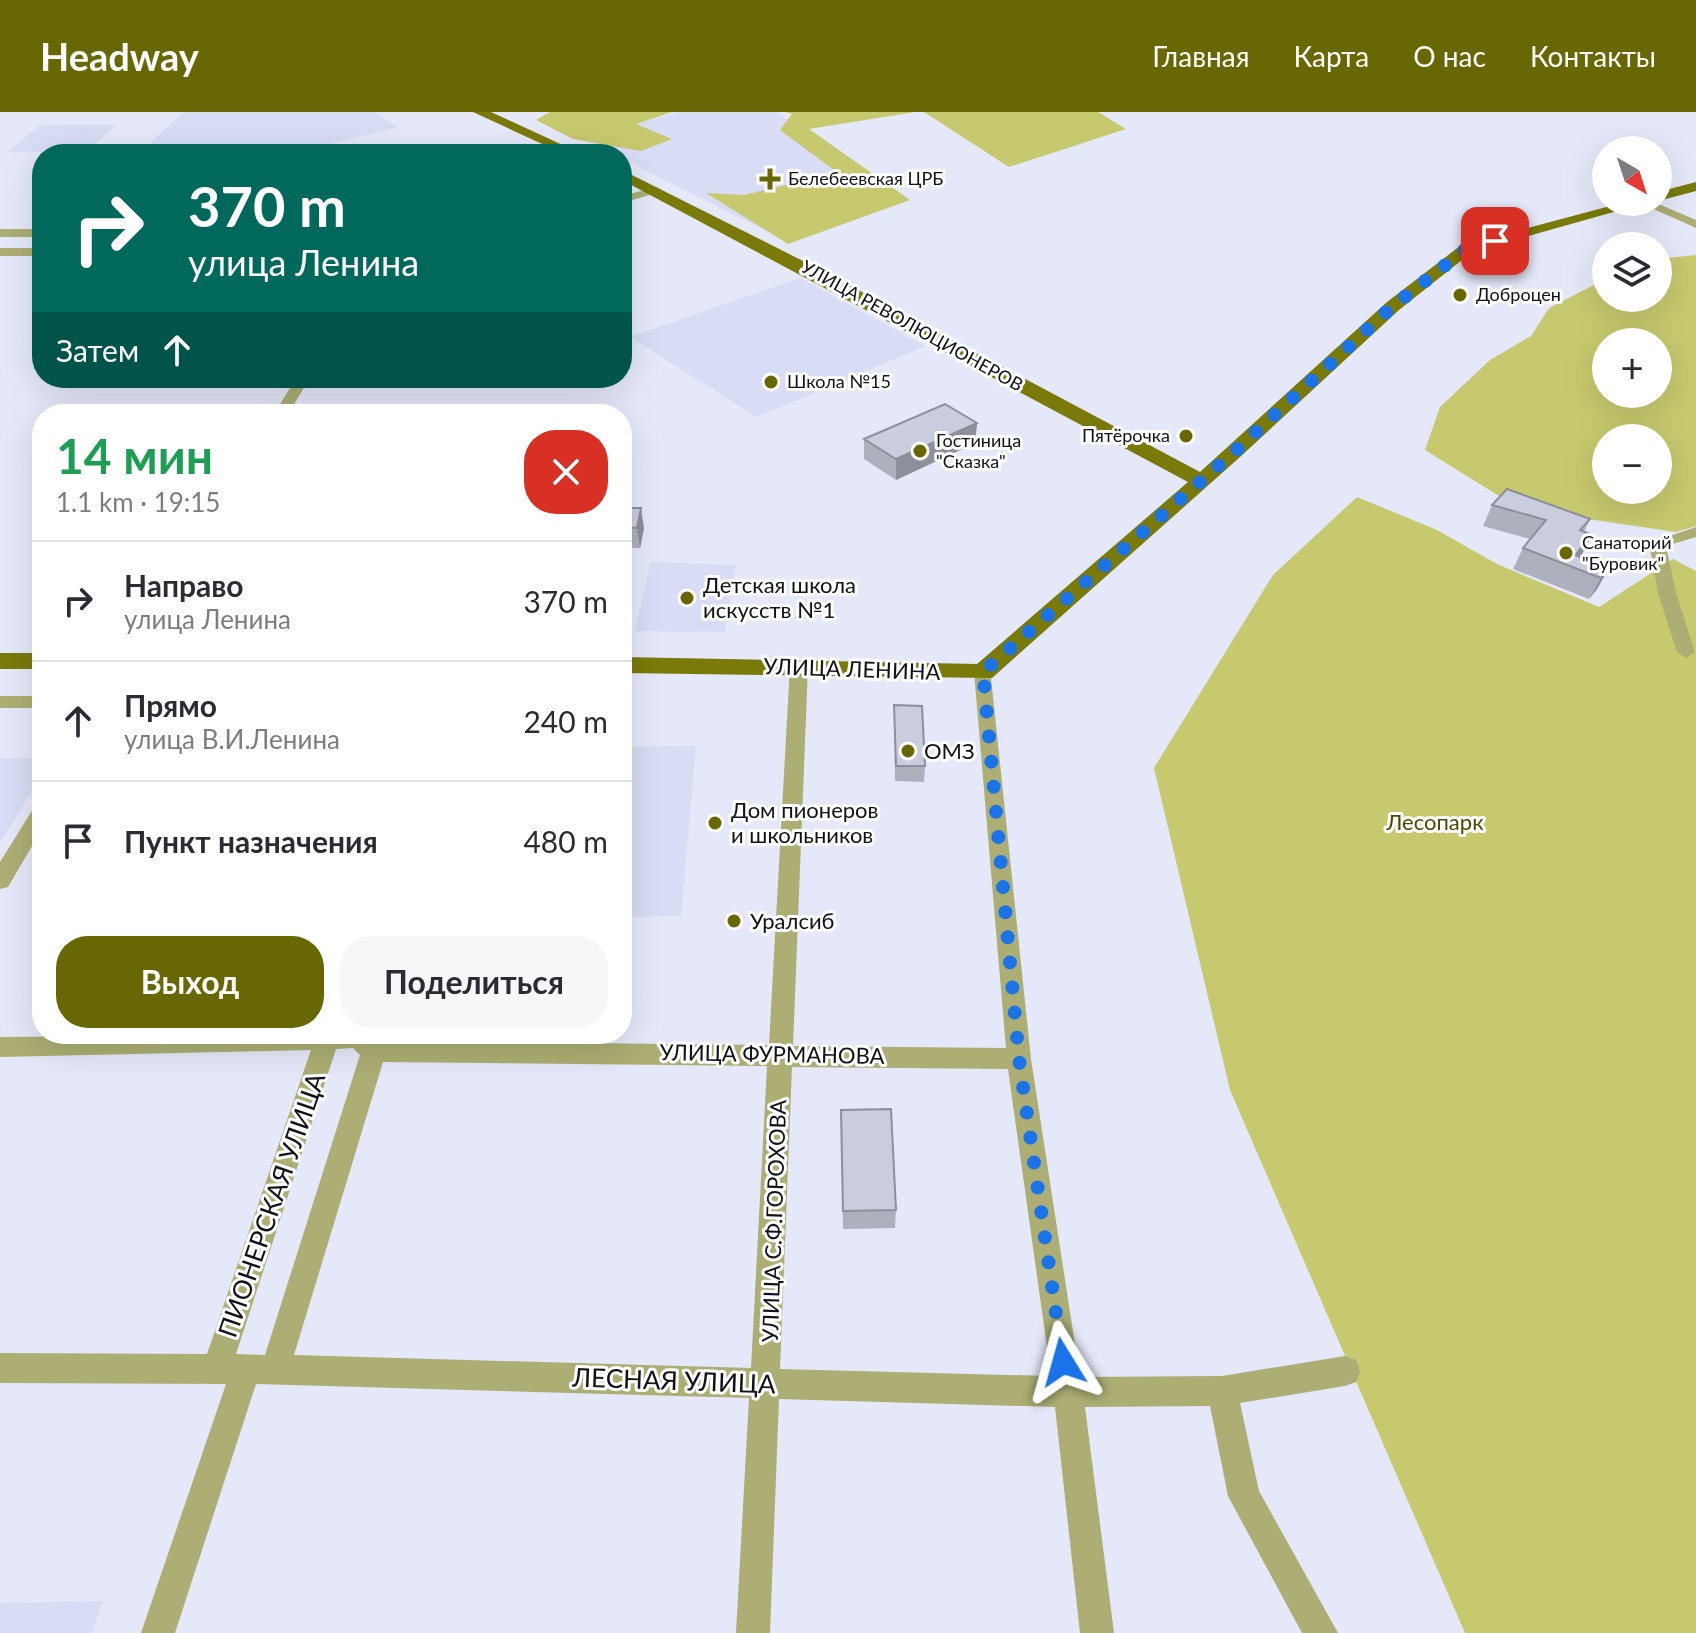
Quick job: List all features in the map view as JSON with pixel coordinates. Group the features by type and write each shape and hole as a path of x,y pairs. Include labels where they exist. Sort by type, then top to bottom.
{"main road":[{"path":"480,112 552,144"},
{"name":"УЛИЦА РЕВОЛЮЦИОНЕРОВ","path":"632,179 1200,480"},
{"path":"1672,193 1696,186"},
{"path":"983,672 1393,306 1466,249 1592,216"},
{"path":"0,661 32,661"},
{"name":"УЛИЦА ЛЕНИНА","path":"632,665 983,672"}],"street":[{"path":"632,197 656,190"},
{"path":"1672,214 1696,224"},
{"path":"0,233 32,233"},
{"path":"0,252 32,252"},
{"path":"1686,652 1667,593 1657,543 1696,532"},
{"name":"УЛИЦА С.Ф.ГОРОХОВА","path":"753,1633 799,666"},
{"path":"983,672 1019,1059 1068,1392 1097,1633"},
{"path":"0,702 32,702"},
{"path":"0,881 32,828"},
{"name":"УЛИЦА ФУРМАНОВА","path":"0,1047 140,1044"},
{"name":"ПИОНЕРСКАЯ УЛИЦА","path":"246,1369 326,1044"},
{"name":"УЛИЦА ФУРМАНОВА","path":"365,1044 374,1051 1019,1059"},
{"name":"ПИОНЕРСКАЯ УЛИЦА","path":"158,1633 246,1369 374,1051"},
{"name":"ЛЕСНАЯ УЛИЦА","path":"0,1368 246,1369 1068,1392 1222,1391 1345,1371"},
{"path":"1222,1391 1232,1424 1244,1496 1321,1633"}],"shaded area":[{"path":"184,112 375,112 398,127 329,144 149,144"},
{"name":"Белебеевская ЦРБ","path":"679,112 776,112 908,200 788,242 632,163 632,144 595,144 583,138"},
{"path":"40,125 116,125 95,144 32,144 32,152 7,152"},
{"name":"Школа №15","path":"800,278 925,346 757,417 632,336"},
{"name":"Детская школа искусств №1","path":"651,562 736,565 725,632 635,631"},
{"path":"696,746 681,916 632,917 632,747"},
{"path":"0,758 32,758 32,791 0,843"},
{"path":"103,1601 92,1633 0,1633 0,1603"}],"green space":[{"path":"550,112 672,112 636,124 672,139 641,151 632,149 632,144 601,144 573,139 536,120"},
{"path":"786,112 915,112 809,129 910,200 788,244 706,193 744,195 838,173 780,130 792,114"},
{"path":"924,112 1098,112 1126,129 1009,167"},
{"path":"1696,255 1696,526 1676,532 1520,509 1425,450 1440,407 1490,360 1531,336 1549,308 1592,286 1592,312 1672,312 1672,258"},
{"name":"Лесопарк","path":"1357,497 1437,530 1497,564 1599,607 1673,559 1696,571 1696,1633 1465,1633 1230,1090 1154,768 1273,575"}],"building":[{"path":"945,404 977,423 896,459 864,439"},
{"path":"1507,489 1590,519 1580,530 1592,535 1575,555 1609,568 1601,578 1523,548 1546,520 1492,505"},
{"path":"632,508 641,508 637,528 632,528"},
{"name":"ОМЗ","path":"894,705 922,706 925,766 896,766"},
{"path":"891,1109 896,1210 843,1211 841,1110"}],"place":[{"name":"Белебеевская ЦРБ","path":"770,179"},
{"name":"Доброцен","path":"1460,295"},
{"name":"Школа №15","path":"771,382"},
{"name":"Пятёрочка","path":"1186,436"},
{"name":"Гостиница \"Сказка\"","path":"920,451"},
{"name":"Санаторий \"Буровик\"","path":"1566,553"},
{"name":"Детская школа искусств №1","path":"687,598"},
{"name":"ОМЗ","path":"908,751"},
{"name":"Дом пионеров и школьников","path":"715,823"},
{"name":"Уралсиб","path":"734,921"}],"route":[{"path":"1063,1362 1019,1059 983,672 1233,453 1393,306 1466,249 1495,241"}]}
